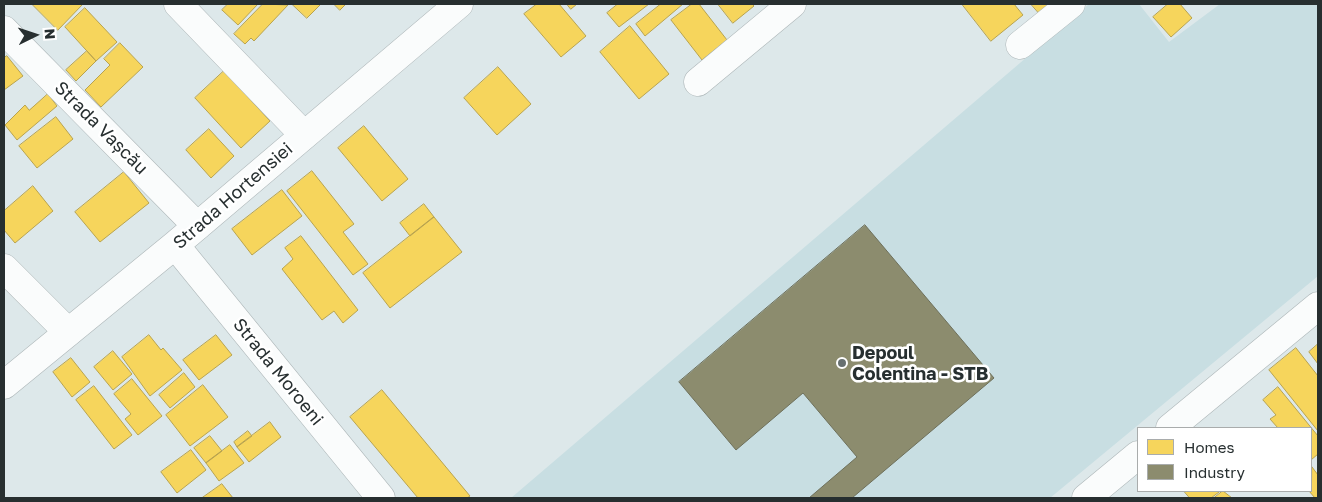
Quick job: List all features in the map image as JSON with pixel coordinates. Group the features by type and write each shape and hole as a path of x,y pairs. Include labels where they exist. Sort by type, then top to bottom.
{"street":[{"path":"178,4 304,134"},
{"path":"698,82 792,4"},
{"path":"1020,44 1071,4"},
{"name":"Strada Hortensiei","path":"4,385 198,226 451,6"},
{"name":"Strada Vașcău","path":"4,30 198,226"},
{"name":"Strada Moroeni","path":"175,245 381,498"},
{"path":"4,268 68,332"},
{"path":"1171,427 1318,306"},
{"path":"1086,498 1137,456"}],"shaded area":[{"path":"1089,4 1139,4 1169,42 1220,4 1318,4 1318,276 1050,498 511,498"}],"building: Homes":[{"path":"32,4 83,4 58,30"},
{"path":"228,4 258,4 238,25 222,10"},
{"path":"263,4 288,5 254,41 251,38 245,44 234,34"},
{"path":"292,4 321,4 307,18"},
{"path":"334,4 346,4 340,10"},
{"path":"537,4 559,4 586,36 561,57 524,14"},
{"path":"567,4 577,4 571,9"},
{"path":"618,4 649,4 619,27 607,13"},
{"path":"661,4 683,4 645,36 636,24"},
{"path":"692,4 699,4 727,40 702,60 671,20"},
{"path":"718,4 752,4 754,6 733,23"},
{"path":"962,4 1014,4 1023,15 991,41"},
{"path":"1031,4 1049,4 1039,13"},
{"path":"1168,4 1180,4 1192,18 1171,37 1153,17"},
{"path":"85,8 117,42 96,61 65,27"},
{"path":"630,26 669,74 639,99 600,52"},
{"path":"120,43 143,67 101,107 85,90 110,65 104,59"},
{"path":"87,51 96,61 76,81 66,70"},
{"path":"7,56 23,76 4,90 4,58"},
{"path":"498,67 531,104 497,135 464,98"},
{"path":"224,71 270,121 241,148 195,98"},
{"path":"48,94 57,106 17,140 5,125 25,105 29,110"},
{"path":"56,117 73,139 37,168 19,146"},
{"path":"364,126 408,179 382,201 338,148"},
{"path":"209,129 234,156 211,178 186,150"},
{"path":"312,171 354,224 343,232 368,264 353,275 287,191"},
{"path":"124,172 149,203 100,242 75,212"},
{"path":"33,186 53,211 15,243 4,230 4,211"},
{"path":"282,190 302,216 252,255 232,229"},
{"path":"424,204 434,217 410,236 400,223"},
{"path":"434,217 462,252 390,308 363,273"},
{"path":"301,236 358,310 343,323 334,311 322,320 282,269 293,259 285,248"},
{"path":"149,335 161,350 163,348 182,370 150,396 122,357"},
{"path":"216,335 232,355 199,380 183,360"},
{"path":"1318,344 1318,364 1309,352"},
{"path":"1296,348 1318,376 1318,431 1269,370"},
{"path":"113,351 132,374 113,390 94,367"},
{"path":"71,358 90,382 72,397 53,372"},
{"path":"184,373 195,387 170,408 159,395"},
{"path":"132,379 162,416 138,435 125,419 131,414 114,394"},
{"path":"203,385 228,417 190,446 166,415"},
{"path":"94,386 132,435 114,449 76,400"},
{"path":"1278,387 1311,427 1277,427 1270,419 1276,415 1263,400"},
{"path":"382,390 470,496 467,498 418,498 350,417"},
{"path":"270,422 281,437 249,462 237,447"},
{"path":"1312,429 1318,436 1318,454 1312,459"},
{"path":"248,431 252,436 237,447 234,442"},
{"path":"210,436 222,451 206,463 194,448"},
{"path":"230,445 244,463 219,481 206,463"},
{"path":"191,450 206,470 177,493 161,472"},
{"path":"1312,467 1318,475 1318,498 1315,498 1310,492 1312,492"},
{"path":"222,484 233,498 202,498"},
{"path":"1185,492 1219,492 1211,498 1190,498"},
{"path":"1224,492 1232,498 1214,498"}],"building: Industry":[{"name":"Depoul Colentina - STB","path":"865,225 994,378 852,498 809,498 857,457 803,393 736,450 679,382"}],"place":[{"name":"Depoul Colentina - STB","path":"842,363"}]}
